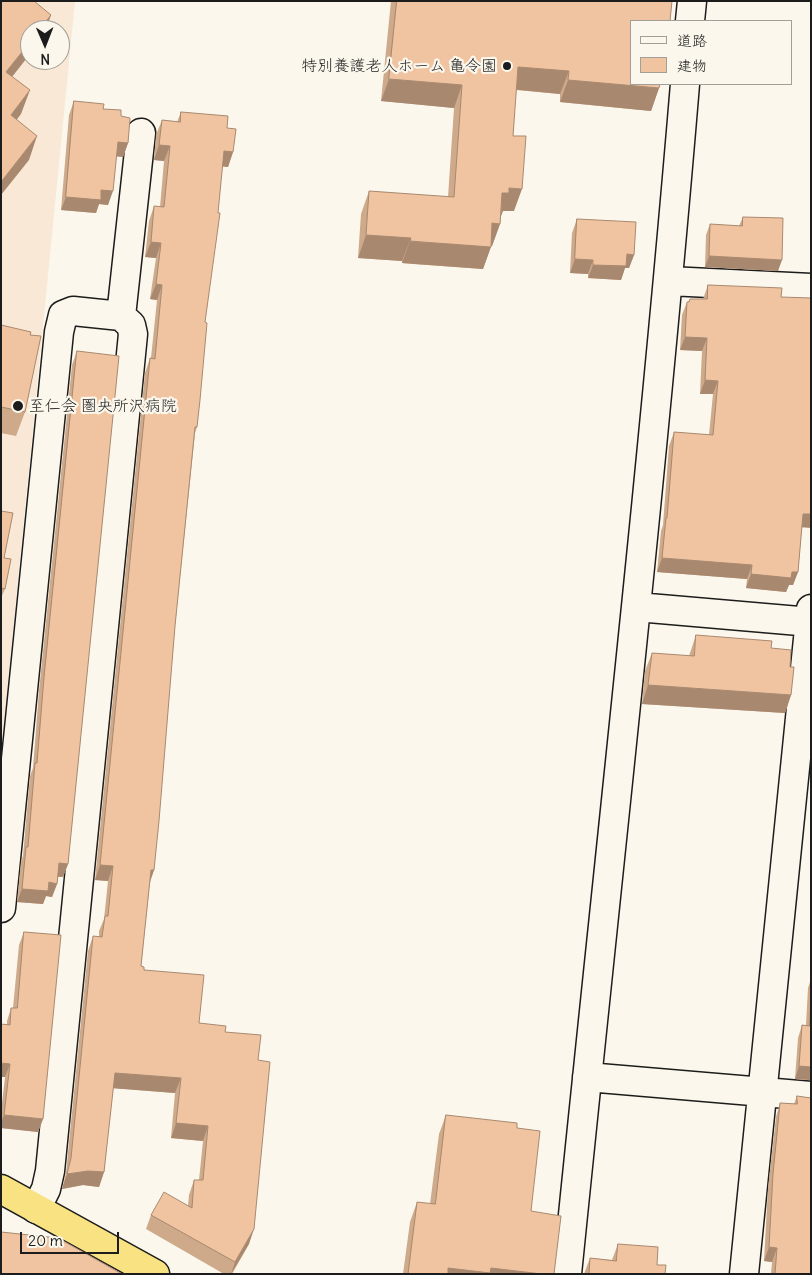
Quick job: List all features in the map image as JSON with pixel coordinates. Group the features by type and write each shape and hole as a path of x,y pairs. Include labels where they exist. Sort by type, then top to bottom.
{"highway":[{"path":"1,1189 155,1274"}],"street":[{"path":"690,20 692,1"},
{"path":"567,1274 637,607 669,281 685,85"},
{"path":"121,316 141,133"},
{"path":"669,281 811,288"},
{"path":"1,908 59,332 63,315 73,311 121,316 131,325 133,334 50,1171 46,1189 36,1209"},
{"path":"637,607 810,618 744,1274"},
{"path":"587,1077 811,1096"}],"shaded area":[{"name":"至仁会 圏央所沢病院","path":"1,1 75,1 70,52 70,20 20,20 20,70 68,70 1,752"}],"building":[{"path":"1,1 34,1 51,15 47,20 20,20 20,54 6,72 30,90 11,115 37,136 1,182"},
{"path":"397,1 672,1 670,20 630,20 630,85 660,85 659,88 568,80 569,71 518,67 513,136 526,136 522,189 509,188 509,193 502,193 500,224 492,223 491,247 410,241 411,238 366,235 369,191 454,197 462,85 389,79"},
{"path":"74,101 104,104 103,109 121,110 121,116 130,118 128,143 118,142 113,191 101,190 101,200 66,197"},
{"path":"181,112 228,116 227,128 236,129 233,152 224,151 218,213 220,213 205,322 207,323 200,400 197,427 195,427 175,626 159,821 154,870 151,870 141,966 144,967 144,970 204,975 199,1023 226,1026 225,1032 261,1035 258,1060 270,1062 254,1229 235,1262 151,1215 164,1192 192,1208 194,1180 203,1180 208,1126 176,1123 181,1078 115,1073 104,1172 88,1171 67,1174 71,1158 93,936 102,937 105,916 108,916 113,866 100,865 150,358 155,359 162,285 156,284 161,243 151,242 154,206 164,207 170,146 159,145 162,120 180,122"},
{"path":"743,217 783,218 782,260 709,256 710,224 742,226"},
{"path":"577,219 636,222 634,255 627,254 626,266 593,265 593,260 575,259"},
{"path":"708,285 782,288 781,297 811,298 811,514 803,514 798,572 792,572 791,578 751,574 752,565 662,558 674,432 713,435 718,381 705,380 707,338 685,337 687,302 690,299 707,299"},
{"path":"1,325 31,332 30,335 41,336 25,412 1,407"},
{"path":"77,351 119,356 68,864 59,863 57,884 49,882 48,891 22,889 26,847 28,847 35,763 37,763"},
{"path":"1,511 13,513 4,558 11,559 5,589 1,588"},
{"path":"696,635 772,641 771,648 791,650 790,667 794,667 791,695 648,685 652,653 694,656"},
{"path":"24,932 61,935 43,1119 4,1115 10,1064 1,1063 1,1024 10,1025 11,1008 17,1008"},
{"path":"811,1002 811,1067 799,1066 802,1025 809,1026"},
{"path":"797,1096 811,1098 811,1274 775,1274 777,1248 769,1247 773,1174 780,1103 797,1104"},
{"path":"446,1115 517,1123 517,1128 540,1131 531,1211 561,1216 554,1274 491,1268 490,1273 448,1268 448,1274 408,1274 417,1202 435,1204"},
{"path":"1,1232 58,1238 122,1274 1,1274"},
{"path":"618,1244 658,1247 657,1265 666,1265 665,1274 589,1274 590,1258 616,1261"}],"place":[{"name":"特別養護老人ホーム 亀令園","path":"507,66"},
{"name":"至仁会 圏央所沢病院","path":"18,406"}]}
